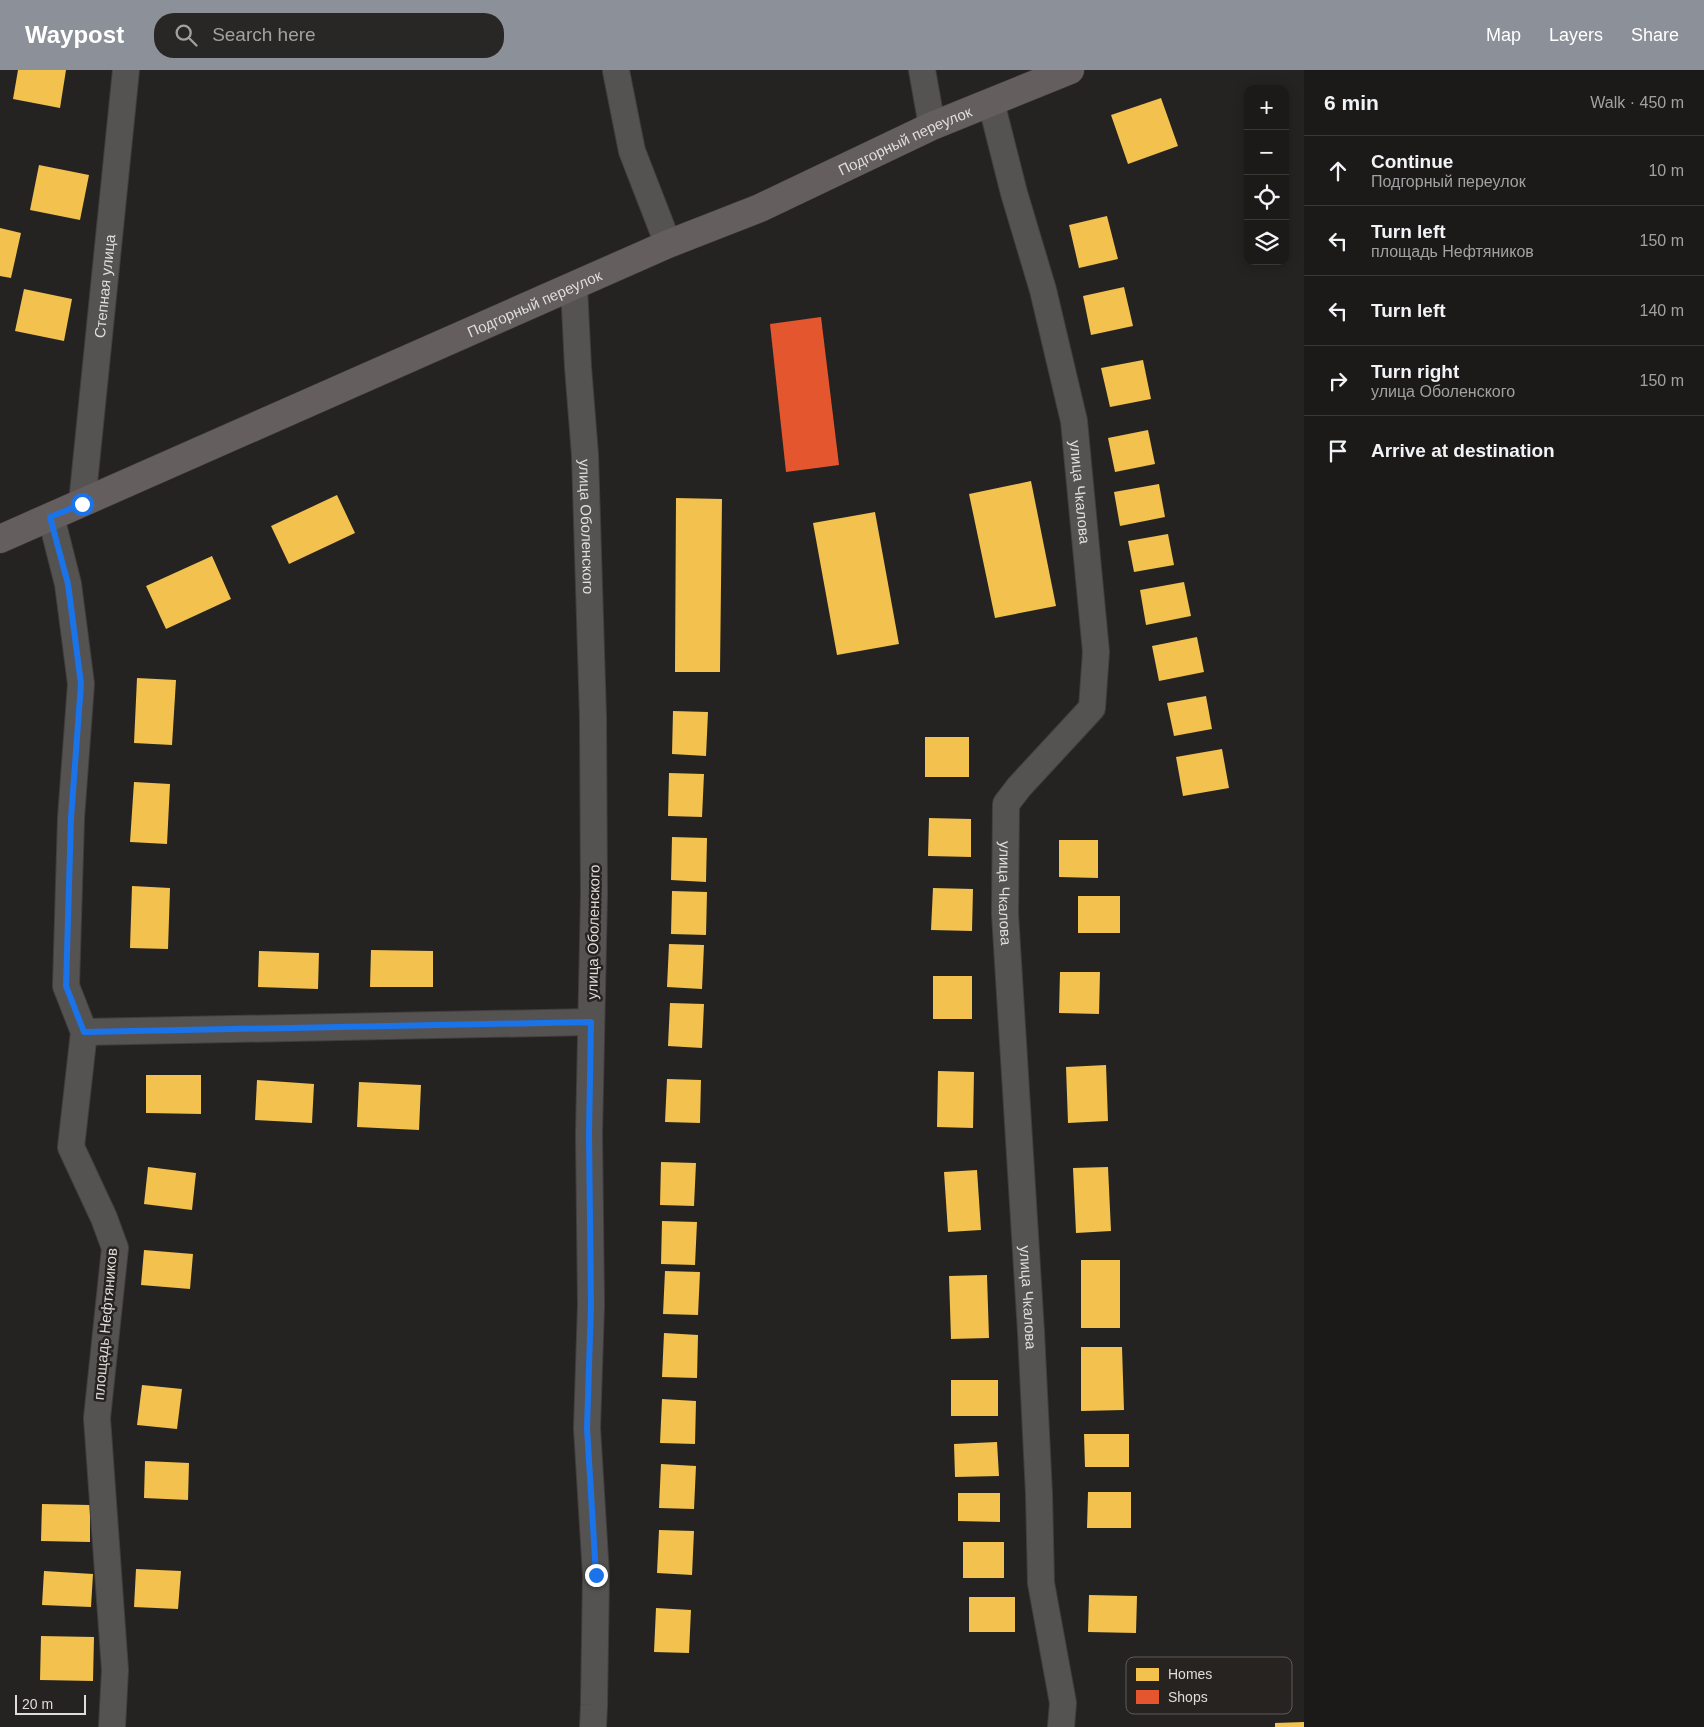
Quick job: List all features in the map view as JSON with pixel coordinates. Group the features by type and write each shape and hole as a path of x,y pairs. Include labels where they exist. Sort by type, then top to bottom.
{"main road":[{"name":"Подгорный переулок","path":"0,539 668,244 760,208 932,126 1070,70"}],"street":[{"name":"Степная улица","path":"82,504 126,70"},
{"path":"922,70 932,126"},
{"path":"616,71 632,151 668,244"},
{"name":"улица Чкалова","path":"991,102 1014,193 1043,290 1074,421 1096,652 1092,708 1025,780 1006,804 1005,914 1039,1494 1041,1583 1063,1703 1061,1727"},
{"name":"улица Оболенского","path":"574,287 585,455 593,707 594,894 589,1134 591,1305 587,1428 596,1575 593,1727"},
{"name":"площадь Нефтяников","path":"50,517 68,584 81,684 71,818 66,986 84,1032 71,1147 104,1218 115,1248 98,1418 115,1670 112,1727"},
{"path":"84,1032 591,1022"}],"building: Homes":[{"path":"18,70 66,70 60,108 13,99"},
{"path":"1161,98 1178,146 1128,164 1111,115"},
{"path":"39,165 89,175 80,220 30,210"},
{"path":"1107,216 1118,259 1079,268 1069,225"},
{"path":"0,228 21,233 11,278 0,276"},
{"path":"1124,287 1133,326 1091,335 1083,296"},
{"path":"24,289 72,299 64,341 15,331"},
{"path":"1143,360 1151,399 1110,407 1101,368"},
{"path":"1148,430 1155,464 1115,472 1108,438"},
{"path":"1031,481 1056,606 995,618 969,494"},
{"path":"1159,484 1165,517 1120,526 1114,492"},
{"path":"337,495 355,533 289,564 271,526"},
{"path":"676,498 722,499 720,672 675,672"},
{"path":"875,512 899,644 837,655 813,523"},
{"path":"1168,534 1174,565 1134,572 1128,541"},
{"path":"212,556 231,599 166,629 146,586"},
{"path":"1184,582 1191,616 1146,625 1140,590"},
{"path":"1197,637 1204,672 1159,681 1152,646"},
{"path":"137,678 176,680 172,745 134,743"},
{"path":"1206,696 1212,729 1174,736 1167,703"},
{"path":"673,711 708,712 706,756 672,754"},
{"path":"925,737 969,737 969,777 925,777"},
{"path":"1222,749 1229,788 1183,796 1176,757"},
{"path":"669,773 704,774 702,817 668,816"},
{"path":"134,782 170,784 167,844 130,842"},
{"path":"929,818 971,819 971,857 928,856"},
{"path":"672,837 707,838 706,882 671,880"},
{"path":"1059,840 1098,840 1098,878 1059,877"},
{"path":"132,886 170,888 168,949 130,948"},
{"path":"933,888 973,889 972,931 931,930"},
{"path":"672,891 707,892 706,935 671,934"},
{"path":"1078,896 1120,896 1120,933 1078,933"},
{"path":"669,944 704,945 702,989 667,987"},
{"path":"371,950 433,951 433,987 370,987"},
{"path":"259,951 319,953 318,989 258,987"},
{"path":"1060,972 1100,972 1099,1014 1059,1013"},
{"path":"933,976 972,976 972,1019 933,1019"},
{"path":"670,1003 704,1004 702,1048 668,1046"},
{"path":"1106,1065 1108,1121 1068,1123 1066,1067"},
{"path":"938,1071 974,1072 973,1128 937,1127"},
{"path":"146,1075 201,1075 201,1114 146,1113"},
{"path":"667,1079 701,1080 700,1123 665,1122"},
{"path":"257,1080 314,1084 312,1123 255,1120"},
{"path":"359,1082 421,1085 419,1130 357,1127"},
{"path":"661,1162 696,1163 694,1206 660,1205"},
{"path":"148,1167 196,1173 192,1210 144,1204"},
{"path":"1108,1167 1111,1231 1076,1233 1073,1168"},
{"path":"977,1170 981,1230 948,1232 944,1172"},
{"path":"662,1221 697,1222 695,1265 661,1264"},
{"path":"144,1250 193,1254 190,1289 141,1285"},
{"path":"1081,1260 1120,1260 1120,1328 1081,1328"},
{"path":"665,1271 700,1272 698,1315 663,1314"},
{"path":"987,1275 989,1338 951,1339 949,1276"},
{"path":"664,1333 698,1335 697,1378 662,1377"},
{"path":"1081,1347 1122,1347 1124,1410 1081,1411"},
{"path":"951,1380 998,1380 998,1416 951,1416"},
{"path":"142,1385 182,1389 177,1429 137,1425"},
{"path":"662,1399 696,1401 695,1444 660,1443"},
{"path":"1084,1434 1129,1434 1129,1467 1085,1467"},
{"path":"997,1442 999,1476 955,1477 954,1444"},
{"path":"145,1461 189,1463 188,1500 144,1498"},
{"path":"661,1464 696,1466 694,1509 659,1508"},
{"path":"1088,1492 1131,1492 1131,1528 1087,1528"},
{"path":"958,1493 1000,1493 1000,1522 958,1521"},
{"path":"42,1504 90,1505 90,1542 41,1541"},
{"path":"659,1530 694,1531 692,1575 657,1573"},
{"path":"963,1542 1004,1542 1004,1578 963,1578"},
{"path":"136,1569 181,1571 178,1609 134,1607"},
{"path":"44,1571 93,1574 91,1607 42,1605"},
{"path":"1089,1595 1137,1596 1136,1633 1088,1632"},
{"path":"969,1597 1015,1597 1015,1632 969,1632"},
{"path":"656,1608 691,1610 689,1653 654,1652"},
{"path":"41,1636 94,1637 93,1681 40,1680"},
{"path":"1304,1722 1304,1727 1275,1727 1275,1723"}],"building: Shops":[{"path":"821,317 839,465 786,472 770,324"}],"route":[{"path":"82,504 50,517 68,584 81,684 71,818 66,986 84,1032 591,1022 589,1134 591,1305 587,1428 596,1575"}]}
